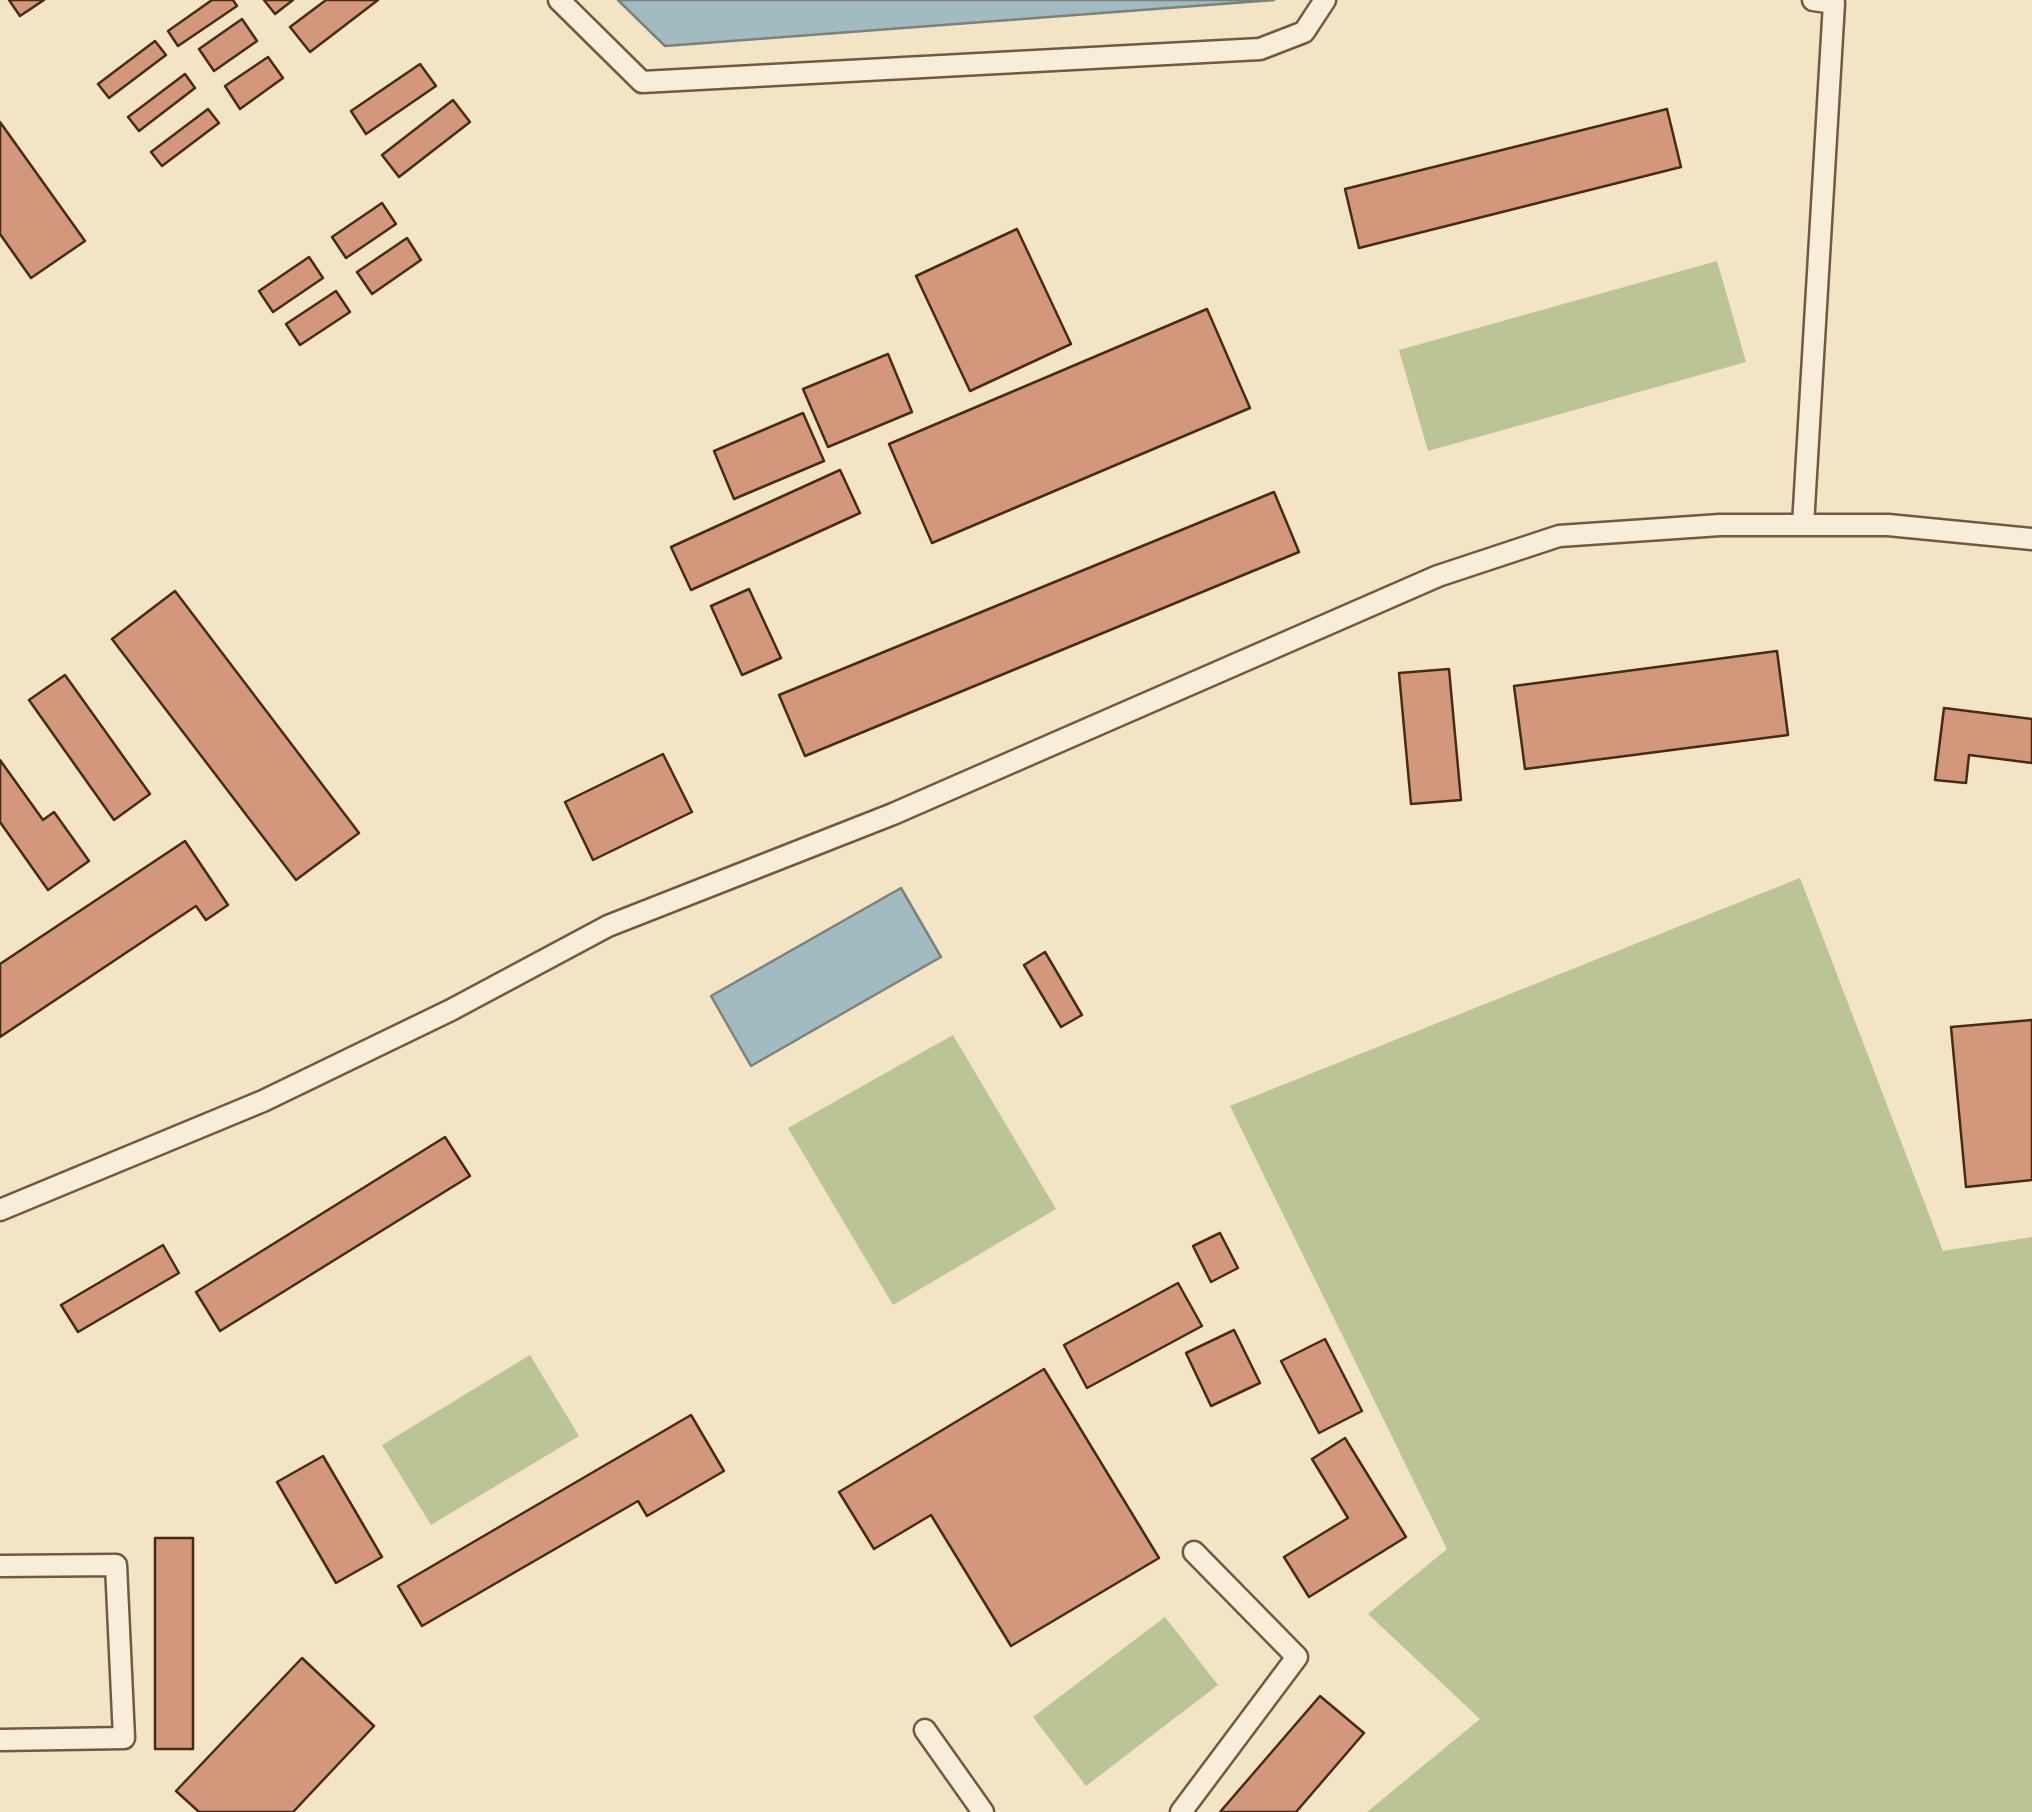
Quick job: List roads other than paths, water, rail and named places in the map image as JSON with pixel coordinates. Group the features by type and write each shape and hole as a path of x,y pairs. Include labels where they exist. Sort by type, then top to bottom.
{"lane":[{"path":"559,0 642,82 1260,49 1304,32 1325,0"},
{"path":"1803,525 1834,3 1812,0"},
{"path":"0,1210 263,1101 452,1010 608,926 893,814 1438,576 1559,536 1720,525 1888,525 2032,539"},
{"path":"1181,1812 1296,1656 1194,1552"},
{"path":"0,1566 116,1565 124,1738 0,1740"},
{"path":"925,1730 983,1812"}],"water":[{"path":"618,0 1274,0 665,46"},
{"path":"901,888 941,957 751,1066 711,996"}]}
